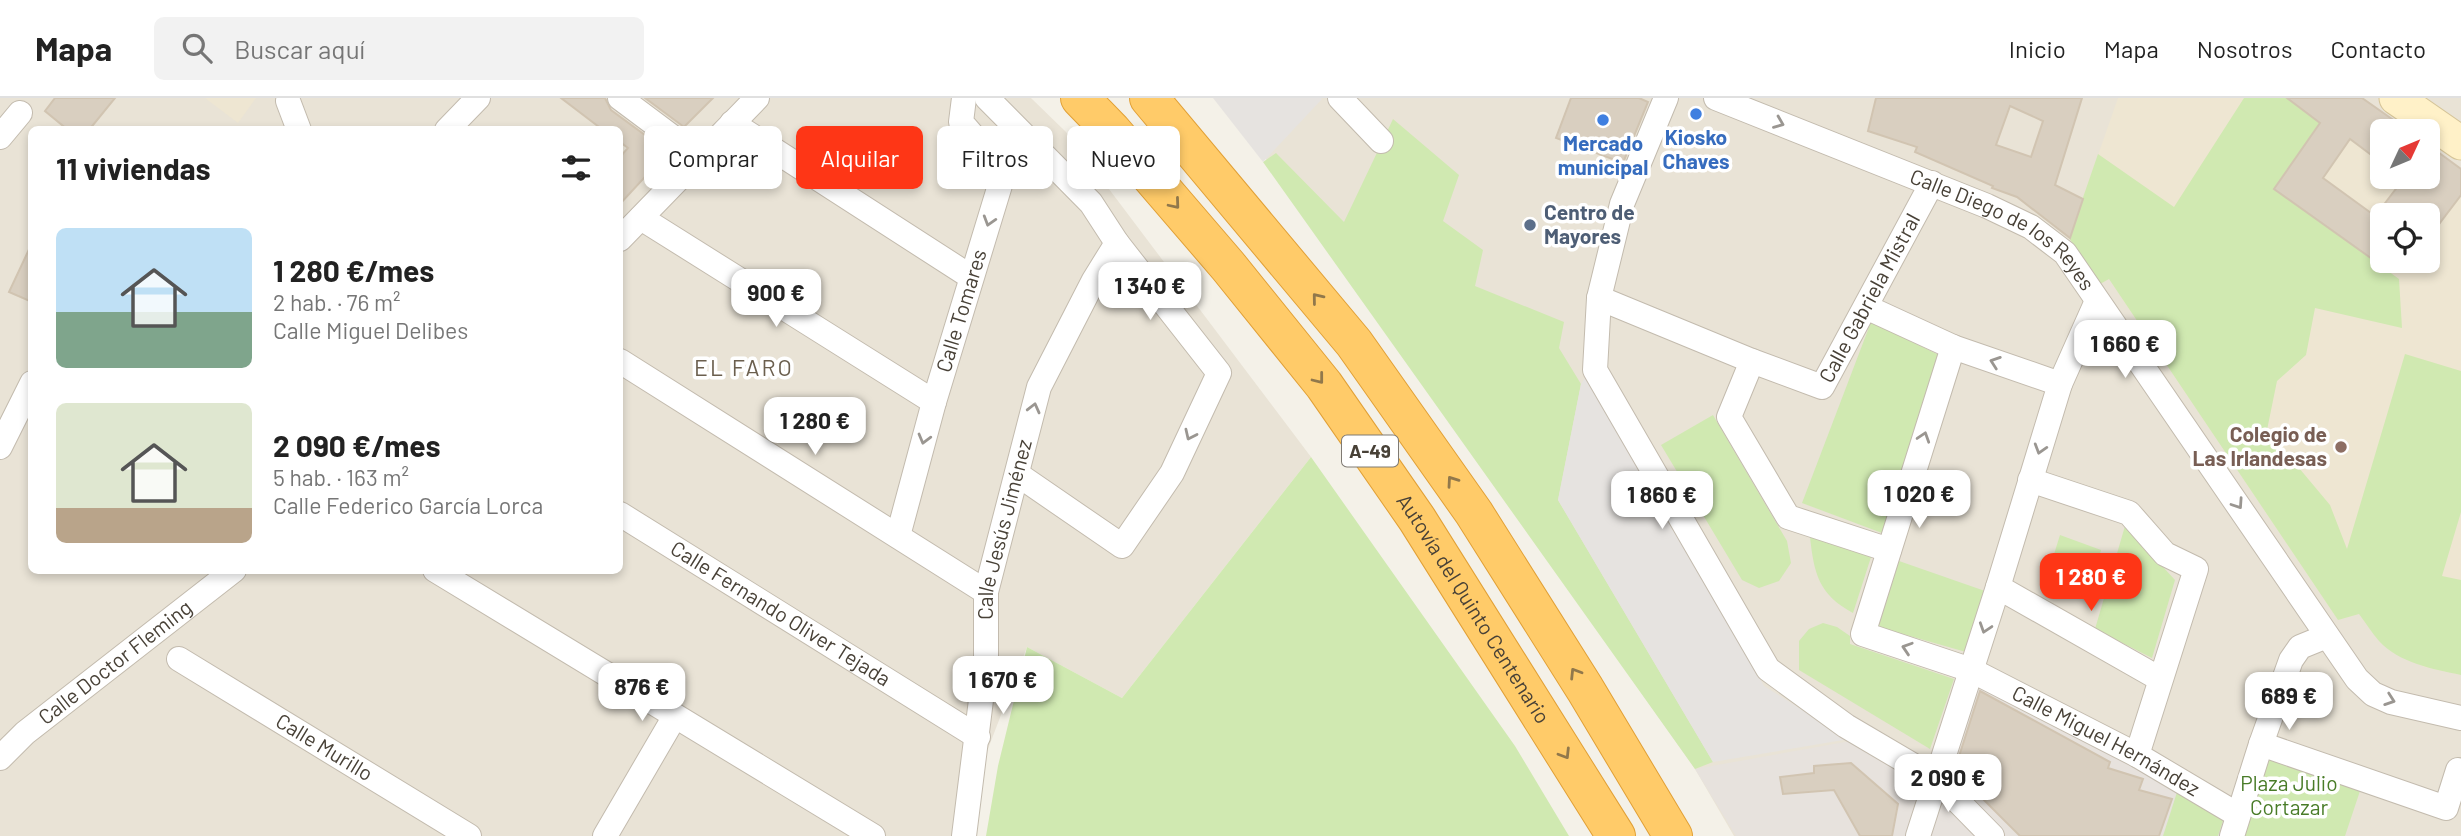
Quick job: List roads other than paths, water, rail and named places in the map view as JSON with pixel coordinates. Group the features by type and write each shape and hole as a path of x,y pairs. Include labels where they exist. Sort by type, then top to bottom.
{"highway":[{"name":"Autovía del Quinto Centenario","path":"1080,98 1112,131 1228,266 1324,385 1417,519 1616,836"},
{"name":"A-49","path":"1149,98 1354,343 1474,513 1585,689 1673,836"}],"main road":[{"path":"2396,98 2461,143"}],"street":[{"path":"451,126 478,98"},
{"path":"620,98 657,126"},
{"path":"729,126 757,98"},
{"name":"Calle Tomares","path":"898,537 934,402 1004,172 961,122 964,98"},
{"path":"987,98 1091,203 1117,243 1219,373 1172,473 1122,546 1017,474"},
{"path":"1340,98 1381,141"},
{"path":"1666,98 1622,204 1599,298 1595,370 1768,669 1846,726 1936,779 1992,836"},
{"name":"Calle Diego de los Reyes","path":"1716,98 1932,183 2031,227 2066,253 2357,679 2373,694 2391,702 2461,718"},
{"path":"288,101 297,126"},
{"path":"0,137 20,113"},
{"path":"732,123 971,277"},
{"name":"Calle Gabriela Mistral","path":"1599,298 1822,387 1932,183"},
{"path":"623,236 669,189"},
{"path":"641,218 934,402"},
{"name":"Calle Jesús Jiménez","path":"964,836 986,660 986,592 1039,387 1094,280 1117,243"},
{"path":"1918,836 2060,384 2097,301"},
{"path":"1866,307 1953,347 2060,384"},
{"path":"1752,361 1729,417 1788,517 1889,550 1953,347"},
{"path":"623,363 986,592"},
{"path":"0,447 28,391"},
{"path":"2030,480 2129,513 2165,554 2196,569 2137,755"},
{"name":"Calle Fernando Oliver Tejada","path":"623,516 978,737"},
{"name":"Calle Miguel Hernández","path":"1889,550 1863,634 1972,670 2137,755 2235,825"},
{"name":"Calle Doctor Fleming","path":"0,758 25,733 229,574"},
{"path":"442,574 873,836"},
{"path":"1998,587 2160,679"},
{"path":"2235,825 2260,744 2291,660 2300,647 2327,636"},
{"name":"Calle Murillo","path":"179,659 469,836"},
{"path":"605,836 676,716"},
{"path":"2260,744 2446,808 2458,770"}],"place":[{"name":"Kiosko Chaves","path":"1696,114"},
{"name":"Mercado municipal","path":"1603,120"},
{"name":"Centro de Mayores","path":"1530,225"},
{"name":"Colegio de Las Irlandesas","path":"2341,447"}],"district":[{"name":"EL FARO","path":"744,368"}],"park label":[{"name":"Plaza Julio Cortazar","path":"2289,796"}]}
